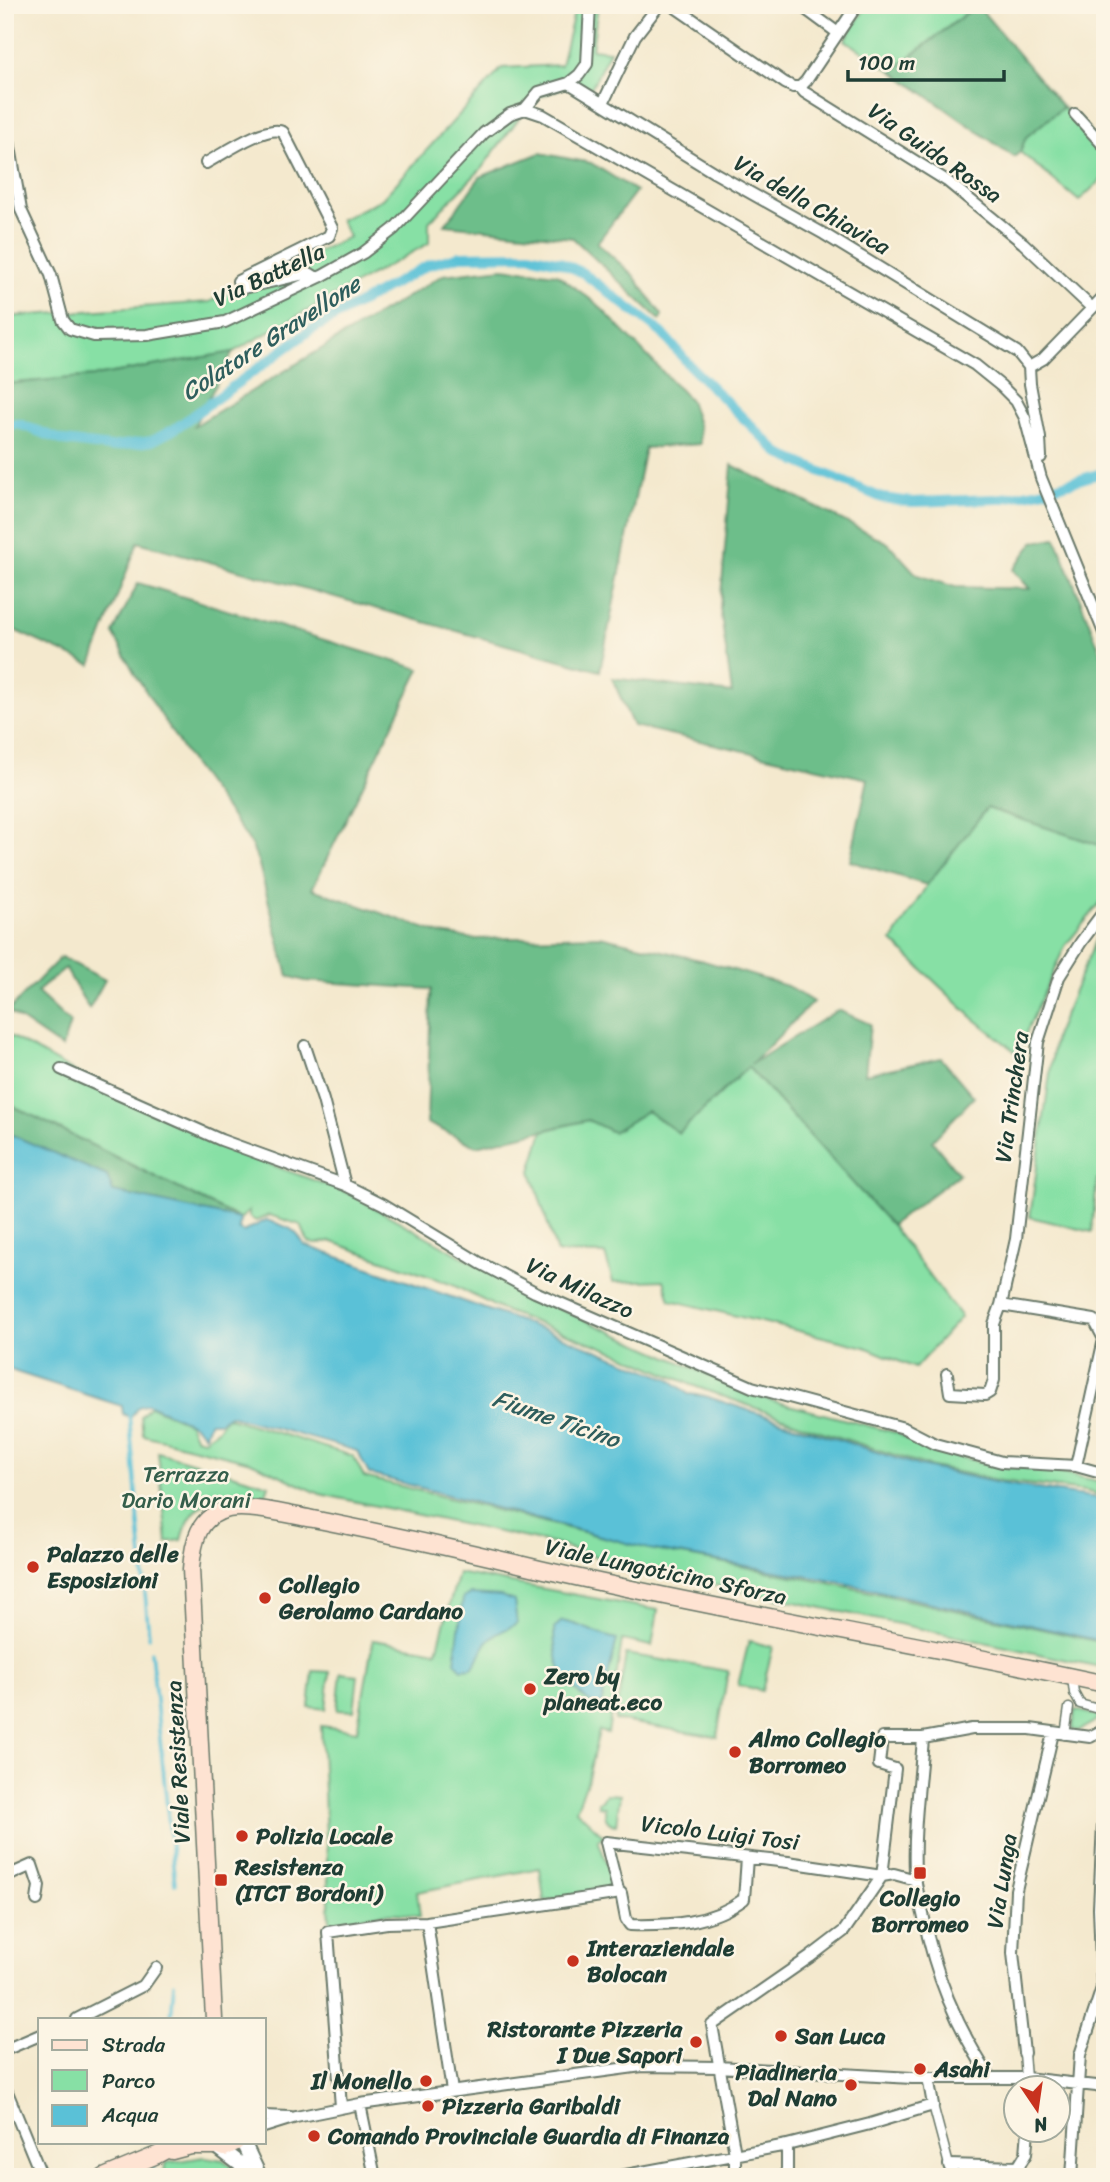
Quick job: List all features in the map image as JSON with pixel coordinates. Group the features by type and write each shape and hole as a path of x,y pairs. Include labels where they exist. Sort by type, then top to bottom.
{"main road":[{"name":"Viale Lungoticino Sforza","path":"219,1512 233,1508 276,1512 402,1536 691,1602 1105,1685"},
{"name":"Viale Resistenza","path":"214,2018 191,1569 194,1541 198,1531 219,1512"},
{"path":"104,2177 177,2144"},
{"path":"156,2155 191,2146 230,2147 234,2144"}],"street":[{"path":"569,83 587,64 590,5"},
{"path":"603,103 635,36 659,5"},
{"name":"Via Guido Rossa","path":"672,5 785,83 800,87 947,181 1093,308"},
{"path":"800,5 838,33"},
{"path":"800,87 857,5"},
{"name":"Via della Chiavica","path":"569,83 1017,352 1029,368"},
{"name":"Via Battella","path":"5,118 23,218 51,275 63,320 70,329 94,336 147,335 225,322 363,253 394,229 484,133 510,114 525,109 539,92 569,83"},
{"path":"525,109 543,115 975,365 1016,401 1025,418 1041,478 1105,635"},
{"path":"1075,114 1105,147"},
{"path":"206,163 264,133 276,129 284,132 332,228 328,236 238,281 244,288 309,273 317,278"},
{"path":"1041,478 1040,438 1029,368 1043,359 1105,295"},
{"name":"Via Trinchera","path":"947,1374 950,1393 985,1395 990,1392 994,1380 994,1324 1016,1239 1038,1042 1059,977 1105,910"},
{"path":"305,1046 323,1100 345,1185"},
{"name":"Via Milazzo","path":"61,1069 221,1140 345,1185 383,1204 480,1263 534,1292 743,1384 904,1428 935,1444 1002,1462 1076,1466 1105,1474"},
{"path":"1001,1305 1094,1320 1099,1326 1104,1339 1076,1466"},
{"path":"1072,1677 1074,1693 1080,1703 1105,1711"},
{"path":"1065,1735 1069,1708"},
{"path":"734,2177 735,2154 722,2069 712,2025 844,1931 882,1876 895,1769 879,1764 882,1738 923,1738 972,1729 1030,1729 1090,1737 1105,1729"},
{"name":"Via Lunga","path":"1025,2074 1013,1953 1016,1890 1053,1733"},
{"path":"923,1738 916,1824 916,1881 927,1935 950,2008 990,2077"},
{"path":"1072,2177 1077,2083 1082,2046 1102,1988 1100,1908 1105,1782"},
{"name":"Vicolo Luigi Tosi","path":"620,1894 606,1842 882,1876 894,1874 916,1881"},
{"path":"341,2107 328,1932 387,1923 427,1922 620,1894 629,1925 675,1924 707,1919 744,1899 747,1858"},
{"path":"5,1877 32,1865 39,1886 37,1900"},
{"path":"427,1922 452,2091"},
{"path":"79,2018 144,1985 156,1969"},
{"path":"5,2050 38,2036"},
{"path":"266,2126 341,2107 642,2066 1002,2079"},
{"path":"928,2077 933,2105 954,2177"},
{"path":"1072,2083 1105,2087"},
{"path":"5,2087 42,2177"},
{"path":"360,2104 375,2177"},
{"path":"615,2177 787,2145 933,2105"},
{"path":"266,2116 296,2117"},
{"path":"244,2144 259,2177"},
{"path":"255,2144 259,2177"},
{"path":"949,2165 1018,2172 1026,2154 1027,2144"},
{"path":"215,2145 259,2177"},
{"path":"787,2145 787,2177"}],"green space":[{"path":"576,5 598,5 592,49 610,51 590,90 577,82 539,97 519,118 481,169 429,222 429,243 233,352 95,376 5,384 5,317 209,302 349,237 340,220 382,199 502,68 561,65"},
{"path":"867,5 976,5 892,71 845,40"},
{"path":"977,5 1063,107 1026,137 1020,152 1014,157 892,71"},
{"path":"1063,107 1105,159 1105,176 1079,201 1020,152 1026,137"},
{"path":"540,153 591,163 636,191 597,243 633,275 662,315 660,320 573,238 445,225 480,177"},
{"path":"503,268 557,274 598,305 690,400 699,428 700,444 645,448 600,671 138,542 91,665 5,626 5,384 95,376 233,352 194,426 443,275"},
{"path":"732,465 888,543 917,575 955,587 1030,589 1013,570 1034,542 1056,538 1105,663 1105,847 987,808 927,885 850,861 868,779 633,726 612,678 732,693 720,608"},
{"path":"138,583 420,669 312,889 441,934 474,939 600,936 704,961 787,986 813,1002 751,1064 838,1010 870,1024 865,1074 941,1058 974,1097 932,1141 959,1174 891,1225 748,1067 679,1133 647,1111 613,1132 588,1120 476,1146 427,1123 431,989 305,981 288,976 258,861 250,842 192,764 135,674 113,633"},
{"path":"987,808 1105,847 1105,897 1065,946 1017,1053 972,1017 892,941 927,885"},
{"path":"1105,928 1105,1180 1097,1179 1092,1232 1030,1217 1055,1037 1098,934"},
{"path":"61,957 105,980 89,1009 65,968 37,992 70,1023 62,1048 8,1011"},
{"path":"5,1033 73,1071 197,1132 269,1164 346,1192 544,1302 732,1385 773,1401 897,1433 926,1449 999,1466 1051,1470 1105,1483 1105,1496 1001,1481 928,1466 697,1387 618,1353 502,1310 453,1285 330,1241 315,1244 308,1242 301,1225 269,1215 256,1221 249,1217 249,1211 240,1219 5,1102"},
{"path":"748,1067 891,1225 961,1317 915,1368 865,1347 670,1300 664,1280 613,1282 605,1254 557,1253 531,1171 543,1131 589,1120 613,1132 647,1111 679,1133"},
{"path":"5,1102 240,1219 113,1192 107,1176 5,1132"},
{"path":"150,1406 189,1423 195,1437 204,1439 217,1430 226,1417 353,1456 364,1477 655,1550 839,1585 1105,1643 1105,1668 621,1565 555,1544 320,1494 251,1462 143,1435 141,1416"},
{"name":"Terrazza Dario Morani","path":"158,1452 269,1485 263,1502 235,1498 212,1500 194,1513 182,1540 167,1542"},
{"path":"458,1573 658,1610 652,1646 622,1640 608,1733 599,1731 587,1782 576,1810 604,1836 598,1840 617,1891 544,1901 540,1868 417,1892 420,1917 386,1913 330,1924 321,1726 357,1731 373,1640 437,1651"},
{"path":"749,1641 773,1647 762,1691 738,1685"},
{"path":"626,1654 728,1671 717,1737 615,1720"},
{"path":"313,1671 330,1672 326,1709 309,1707"},
{"path":"341,1673 358,1675 354,1711 337,1710"},
{"path":"1075,1710 1103,1717 1078,1731 1072,1730"},
{"path":"606,1794 620,1795 616,1825 607,1819 605,1807 598,1806 598,1802 602,1801"},
{"path":"205,2157 223,2160 247,2177 164,2177 165,2163"}],"water":[{"name":"Fiume Ticino","path":"5,1132 107,1176 113,1192 240,1219 239,1229 243,1232 266,1220 279,1224 293,1231 304,1245 545,1330 670,1379 688,1394 705,1396 920,1466 999,1483 1105,1499 1105,1642 839,1582 649,1549 369,1474 357,1451 229,1415 219,1422 209,1422 205,1435 193,1424 148,1404 138,1407 131,1417 123,1414 122,1406 5,1367"},
{"path":"471,1594 501,1596 514,1601 517,1623 488,1641 472,1668 462,1669 455,1662 463,1598"},
{"path":"562,1621 617,1639 598,1708 577,1692 559,1665 554,1628"}],"waterway":[{"name":"Colatore Gravellone","path":"5,425 19,424 64,441 110,447 152,441 173,430 308,332 428,265 460,256 529,255 560,262 583,273 662,333 692,368 780,454 882,498 912,502 998,499 1041,491 1105,472"},
{"path":"129,1413 149,1637"},
{"path":"151,1652 175,1884"},
{"path":"171,2018 174,1983"},
{"path":"153,2168 154,2177"}],"place":[{"name":"Palazzo delle Esposizioni","path":"33,1567"},
{"name":"Collegio Gerolamo Cardano","path":"265,1598"},
{"name":"Zero by planeat.eco","path":"530,1689"},
{"name":"Almo Collegio Borromeo","path":"735,1752"},
{"name":"Polizia Locale","path":"242,1836"},
{"name":"Collegio Borromeo","path":"920,1873"},
{"name":"Resistenza (ITCT Bordoni)","path":"221,1880"},
{"name":"Interaziendale Bolocan","path":"573,1961"},
{"name":"San Luca","path":"781,2036"},
{"name":"Ristorante Pizzeria I Due Sapori","path":"696,2042"},
{"name":"Asahi","path":"920,2069"},
{"name":"Il Monello","path":"426,2081"},
{"name":"Piadineria Dal Nano","path":"851,2085"},
{"name":"Pizzeria Garibaldi","path":"428,2106"},
{"name":"Comando Provinciale Guardia di Finanza","path":"314,2136"}]}
